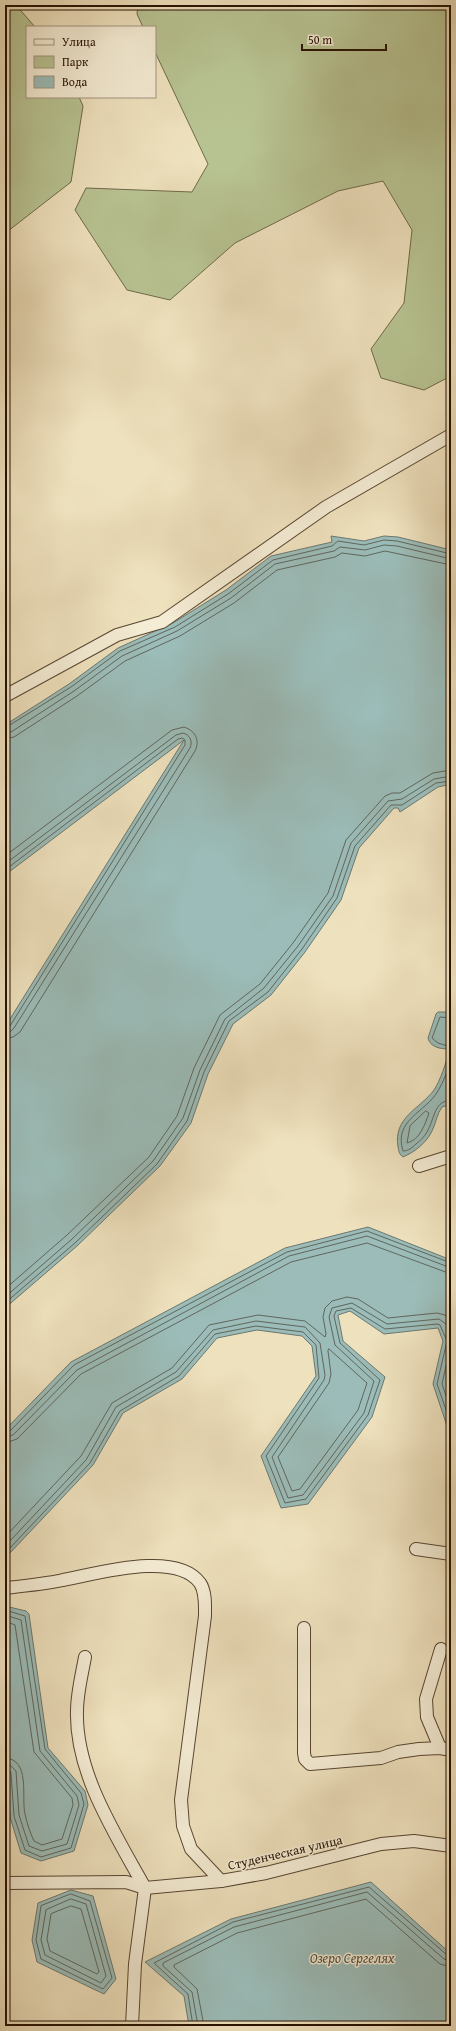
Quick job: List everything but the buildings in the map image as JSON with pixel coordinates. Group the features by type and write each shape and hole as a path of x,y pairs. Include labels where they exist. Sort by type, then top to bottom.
{"street":[{"path":"5,696 117,635 162,622 326,507 451,435"},
{"path":"419,1166 451,1156"},
{"path":"416,1549 451,1554"},
{"path":"5,1588 138,1566 161,1566 184,1570 200,1583 206,1600 205,1616 181,1800 183,1826 191,1849 221,1881"},
{"path":"304,1628 305,1760 310,1764 381,1758 398,1752 446,1749 427,1717 426,1699 441,1649"},
{"path":"85,1657 76,1711 81,1750 102,1811 145,1888 135,1964 132,2026"},
{"name":"Студенческая улица","path":"5,1883 126,1882 145,1888 221,1881 266,1873 380,1844 414,1841 451,1846"}],"green space":[{"path":"5,5 16,5 34,26 26,26 26,98 79,98 83,106 71,182 8,231 5,238"},
{"path":"138,5 451,5 451,376 424,390 381,378 371,349 404,303 412,230 383,181 338,191 235,243 170,300 127,290 75,210 86,188 192,192 208,164 156,54 156,26 143,26 137,14"}],"water":[{"path":"331,536 364,541 384,536 398,537 451,550 451,784 438,787 400,812 398,808 394,808 359,848 341,900 305,952 271,995 233,1024 208,1074 191,1123 160,1166 77,1246 5,1308 5,1027 184,740 5,875 5,725 69,684 118,648 173,623 226,590 271,556 332,542"},
{"path":"438,1012 451,1014 451,1104 442,1107 430,1135 424,1143 403,1157 399,1153 398,1147 400,1128 409,1114 434,1090 441,1077 449,1053 449,1049 436,1047 431,1044 428,1038"},
{"path":"368,1227 451,1260 451,1430 447,1426 433,1384 443,1341 438,1328 384,1334 350,1311 338,1315 343,1341 385,1377 372,1417 308,1504 281,1508 261,1456 316,1376 312,1346 302,1336 257,1330 217,1338 182,1379 123,1413 93,1465 10,1553 5,1552 5,1430 71,1362 285,1248"},
{"path":"5,1606 26,1611 29,1614 48,1748 85,1791 88,1805 74,1851 41,1861 21,1853 10,1817 5,1750"},
{"name":"Озеро Сергелях","path":"371,1882 451,1954 451,2026 189,2026 184,1996 145,1962 231,1919"},
{"path":"71,1890 93,1896 116,1979 104,1994 37,1962 32,1940 38,1903"}]}
